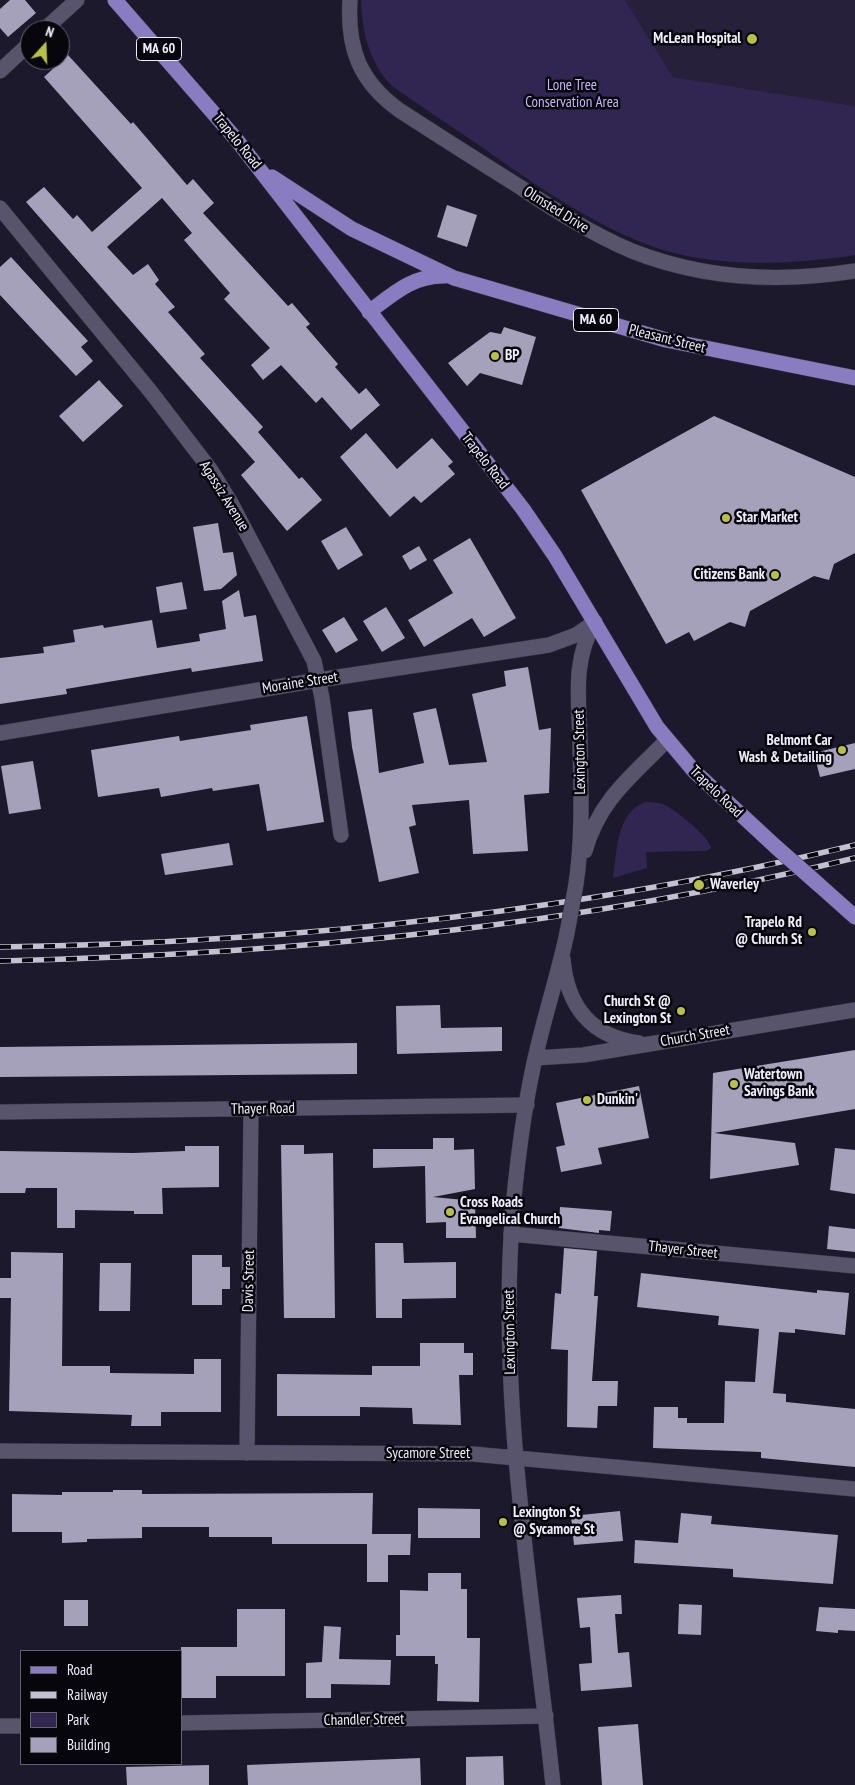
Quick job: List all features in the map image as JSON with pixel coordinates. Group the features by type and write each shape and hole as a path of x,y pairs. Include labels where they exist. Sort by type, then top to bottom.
{"main road":[{"name":"Trapelo Road","path":"115,0 202,98 257,165 528,516 595,622 637,696 668,740 704,781 855,917"},
{"name":"Pleasant Street","path":"257,165 332,218 398,253 454,278 666,340 855,378"},
{"name":"Pleasant Street","path":"370,312 412,281 432,276 454,278"}],"street":[{"path":"55,20 77,0"},
{"name":"Olmsted Drive","path":"350,0 350,28 354,53 365,76 381,95 399,110 597,235 654,258 716,273 775,278 813,277 855,271"},
{"path":"0,71 20,52"},
{"name":"Agassiz Avenue","path":"0,208 145,384 210,469 231,502 314,660 319,680 341,835"},
{"name":"Moraine Street","path":"0,733 319,680 548,645 576,635 595,622"},
{"name":"Lexington Street","path":"576,884 581,813 578,672 584,644 595,622"},
{"name":"Lexington Street","path":"553,1785 516,1458 509,1336 512,1234 517,1173 535,1058 562,955 576,884 590,834 602,809 612,796 668,740"},
{"path":"562,955 569,988 586,1020 608,1034 623,1040 648,1044"},
{"name":"Church Street","path":"535,1058 568,1057 855,1010"},
{"name":"Thayer Road","path":"0,1112 527,1106"},
{"name":"Davis Street","path":"247,1452 250,1109"},
{"name":"Thayer Street","path":"512,1234 855,1266"},
{"name":"Sycamore Street","path":"0,1451 473,1454 855,1489"},
{"name":"Chandler Street","path":"182,1723 546,1716"},
{"path":"0,1726 20,1726"}],"shaded area":[{"name":"McLean Hospital","path":"625,0 855,0 855,106 673,77"}],"green space":[{"name":"Lone Tree Conservation Area","path":"361,0 625,0 673,77 855,106 855,255 789,262 722,261 678,254 651,246 598,222 546,191 392,86 372,57 368,46 363,24"},
{"path":"645,802 662,804 676,812 705,837 711,848 706,851 646,852 647,868 613,878 617,845 623,824 635,807"}],"building":[{"path":"10,0 25,0 36,13 28,20 20,20 20,27 8,37 0,28 0,9"},
{"path":"70,57 131,124 133,122 187,185 193,179 214,203 203,213 288,306 292,303 310,324 306,327 338,364 335,367 359,394 366,388 380,405 351,430 322,397 316,403 281,365 263,380 251,365 270,348 224,299 230,293 184,240 192,233 162,198 107,247 133,275 148,264 159,280 155,284 175,307 168,312 205,354 200,358 263,427 258,432 299,479 302,477 322,500 287,531 241,475 255,462 26,202 44,187 73,219 77,215 92,232 142,188 44,77 52,70 70,70"},
{"path":"447,205 477,215 467,247 437,237"},
{"path":"11,257 88,341 81,347 93,361 76,376 0,295 0,267"},
{"name":"BP","path":"504,327 536,337 522,385 480,373 467,386 448,363 490,332 501,334"},
{"path":"99,380 123,406 83,442 59,416"},
{"name":"Star Market","path":"714,416 855,477 855,553 834,564 829,580 814,576 750,611 745,627 730,622 694,641 689,632 666,644 581,490"},
{"path":"366,433 397,469 432,438 453,462 448,466 455,474 421,503 414,496 390,517 340,457"},
{"path":"218,523 223,553 233,552 237,575 221,589 204,591 193,527"},
{"path":"346,527 363,555 338,570 321,541"},
{"path":"470,538 516,618 484,637 472,618 424,647 408,620 453,593 433,560"},
{"path":"419,546 427,560 410,570 402,556"},
{"path":"182,582 187,609 160,613 156,587"},
{"path":"239,590 244,617 256,615 263,661 192,672 191,668 66,689 67,694 0,704 0,658 44,653 43,647 75,642 73,630 103,625 104,628 152,620 157,648 200,641 199,634 226,629 222,601"},
{"path":"386,607 405,638 382,652 363,621"},
{"path":"344,617 358,640 336,653 322,630"},
{"path":"528,667 539,730 551,728 549,793 524,795 528,851 473,854 469,800 412,805 416,825 409,827 419,873 379,882 352,747 348,712 372,709 379,773 424,763 413,713 436,708 449,765 487,762 472,694 506,686 504,671"},
{"path":"307,716 324,822 267,831 259,784 213,791 212,788 161,797 159,788 98,797 91,750 179,736 180,741 251,730 250,725"},
{"name":"Belmont Car Wash & Detailing","path":"855,743 855,769 820,777 814,753"},
{"path":"33,761 41,809 9,814 1,766"},
{"path":"229,843 233,865 165,875 161,854"},
{"path":"440,1005 441,1028 502,1027 502,1051 397,1054 396,1006"},
{"path":"357,1043 357,1074 0,1077 0,1047"},
{"path":"855,1050 855,1109 714,1133 795,1143 799,1165 710,1179 713,1073"},
{"path":"639,1086 649,1138 598,1148 602,1164 561,1172 556,1147 565,1145 556,1103"},
{"path":"433,1138 454,1138 454,1150 474,1149 475,1189 433,1197 475,1201 476,1238 446,1238 446,1222 426,1223 425,1166 373,1168 373,1149 433,1149"},
{"path":"281,1145 304,1145 304,1154 333,1153 335,1318 284,1318"},
{"path":"185,1146 219,1146 219,1187 162,1188 163,1214 134,1214 134,1211 75,1210 75,1228 57,1228 57,1188 26,1188 25,1193 0,1193 0,1151 133,1153 185,1151"},
{"path":"835,1148 855,1150 855,1194 830,1190"},
{"path":"560,1207 612,1211 610,1231 599,1230 599,1233 559,1228"},
{"path":"829,1226 855,1229 855,1252 827,1249"},
{"path":"375,1243 403,1243 404,1263 456,1262 456,1298 402,1299 402,1318 376,1318"},
{"path":"564,1248 597,1251 594,1296 598,1296 592,1381 618,1381 617,1406 598,1406 597,1428 567,1427 568,1350 551,1349 555,1293 561,1294"},
{"path":"11,1252 63,1253 62,1366 110,1366 110,1373 194,1374 194,1359 221,1359 221,1412 161,1412 161,1426 131,1426 132,1415 9,1411 11,1298 0,1298 0,1278 11,1278"},
{"path":"192,1255 222,1255 222,1267 230,1267 230,1289 222,1289 222,1305 192,1305"},
{"path":"100,1263 131,1263 130,1311 99,1311"},
{"path":"641,1273 817,1293 817,1290 849,1293 845,1335 795,1329 795,1333 779,1332 773,1393 786,1394 786,1402 855,1409 855,1467 761,1458 761,1452 653,1448 654,1407 678,1407 678,1418 687,1418 687,1423 724,1423 725,1381 755,1382 759,1329 718,1325 719,1316 637,1307"},
{"path":"420,1343 464,1343 464,1353 473,1353 473,1375 459,1375 461,1425 413,1424 412,1408 360,1407 360,1416 277,1416 277,1374 372,1375 372,1366 420,1366"},
{"path":"113,1490 142,1490 142,1494 373,1493 372,1534 411,1534 410,1555 388,1555 388,1582 367,1582 367,1544 272,1544 272,1537 209,1537 209,1527 142,1527 142,1538 87,1539 87,1542 62,1543 62,1532 12,1532 12,1494 62,1495 62,1492 113,1492"},
{"path":"418,1508 480,1509 480,1538 418,1538"},
{"path":"620,1511 623,1541 574,1545 571,1516"},
{"path":"681,1513 712,1516 711,1524 838,1535 833,1584 733,1577 733,1569 634,1563 635,1540 678,1543"},
{"path":"428,1573 461,1573 461,1589 467,1589 467,1638 480,1638 479,1702 437,1701 438,1664 435,1664 435,1656 396,1656 396,1635 400,1635 400,1590 428,1591"},
{"path":"621,1595 622,1614 615,1614 618,1653 629,1652 632,1687 581,1691 579,1664 592,1663 590,1627 580,1628 577,1598"},
{"path":"64,1600 88,1600 88,1626 64,1626"},
{"path":"679,1604 702,1605 701,1635 678,1634"},
{"path":"819,1607 855,1609 855,1631 838,1630 838,1633 816,1631"},
{"path":"237,1609 285,1609 285,1676 216,1676 216,1698 182,1698 181,1647 237,1647"},
{"path":"324,1626 341,1627 339,1659 391,1660 390,1685 331,1684 331,1698 306,1698 306,1663 322,1662"},
{"path":"638,1724 643,1785 602,1785 598,1727"},
{"path":"503,1756 504,1785 466,1785 466,1757"},
{"path":"420,1758 421,1785 248,1785 247,1765"},
{"path":"209,1765 209,1785 127,1785 126,1767"}],"railway":[{"path":"0,947 216,939 430,920 644,889 750,869 855,845"},
{"path":"0,961 216,952 430,933 644,902 750,882 855,858"}],"place":[{"name":"McLean Hospital","path":"752,39"},
{"name":"BP","path":"495,356"},
{"name":"Star Market","path":"726,518"},
{"name":"Citizens Bank","path":"775,575"},
{"name":"Belmont Car Wash & Detailing","path":"842,750"},
{"name":"Waverley","path":"699,885"},
{"name":"Trapelo Rd @ Church St","path":"812,932"},
{"name":"Church St @ Lexington St","path":"681,1011"},
{"name":"Watertown Savings Bank","path":"734,1084"},
{"name":"Dunkin'","path":"587,1100"},
{"name":"Cross Roads Evangelical Church","path":"450,1212"},
{"name":"Lexington St @ Sycamore St","path":"503,1522"}]}
